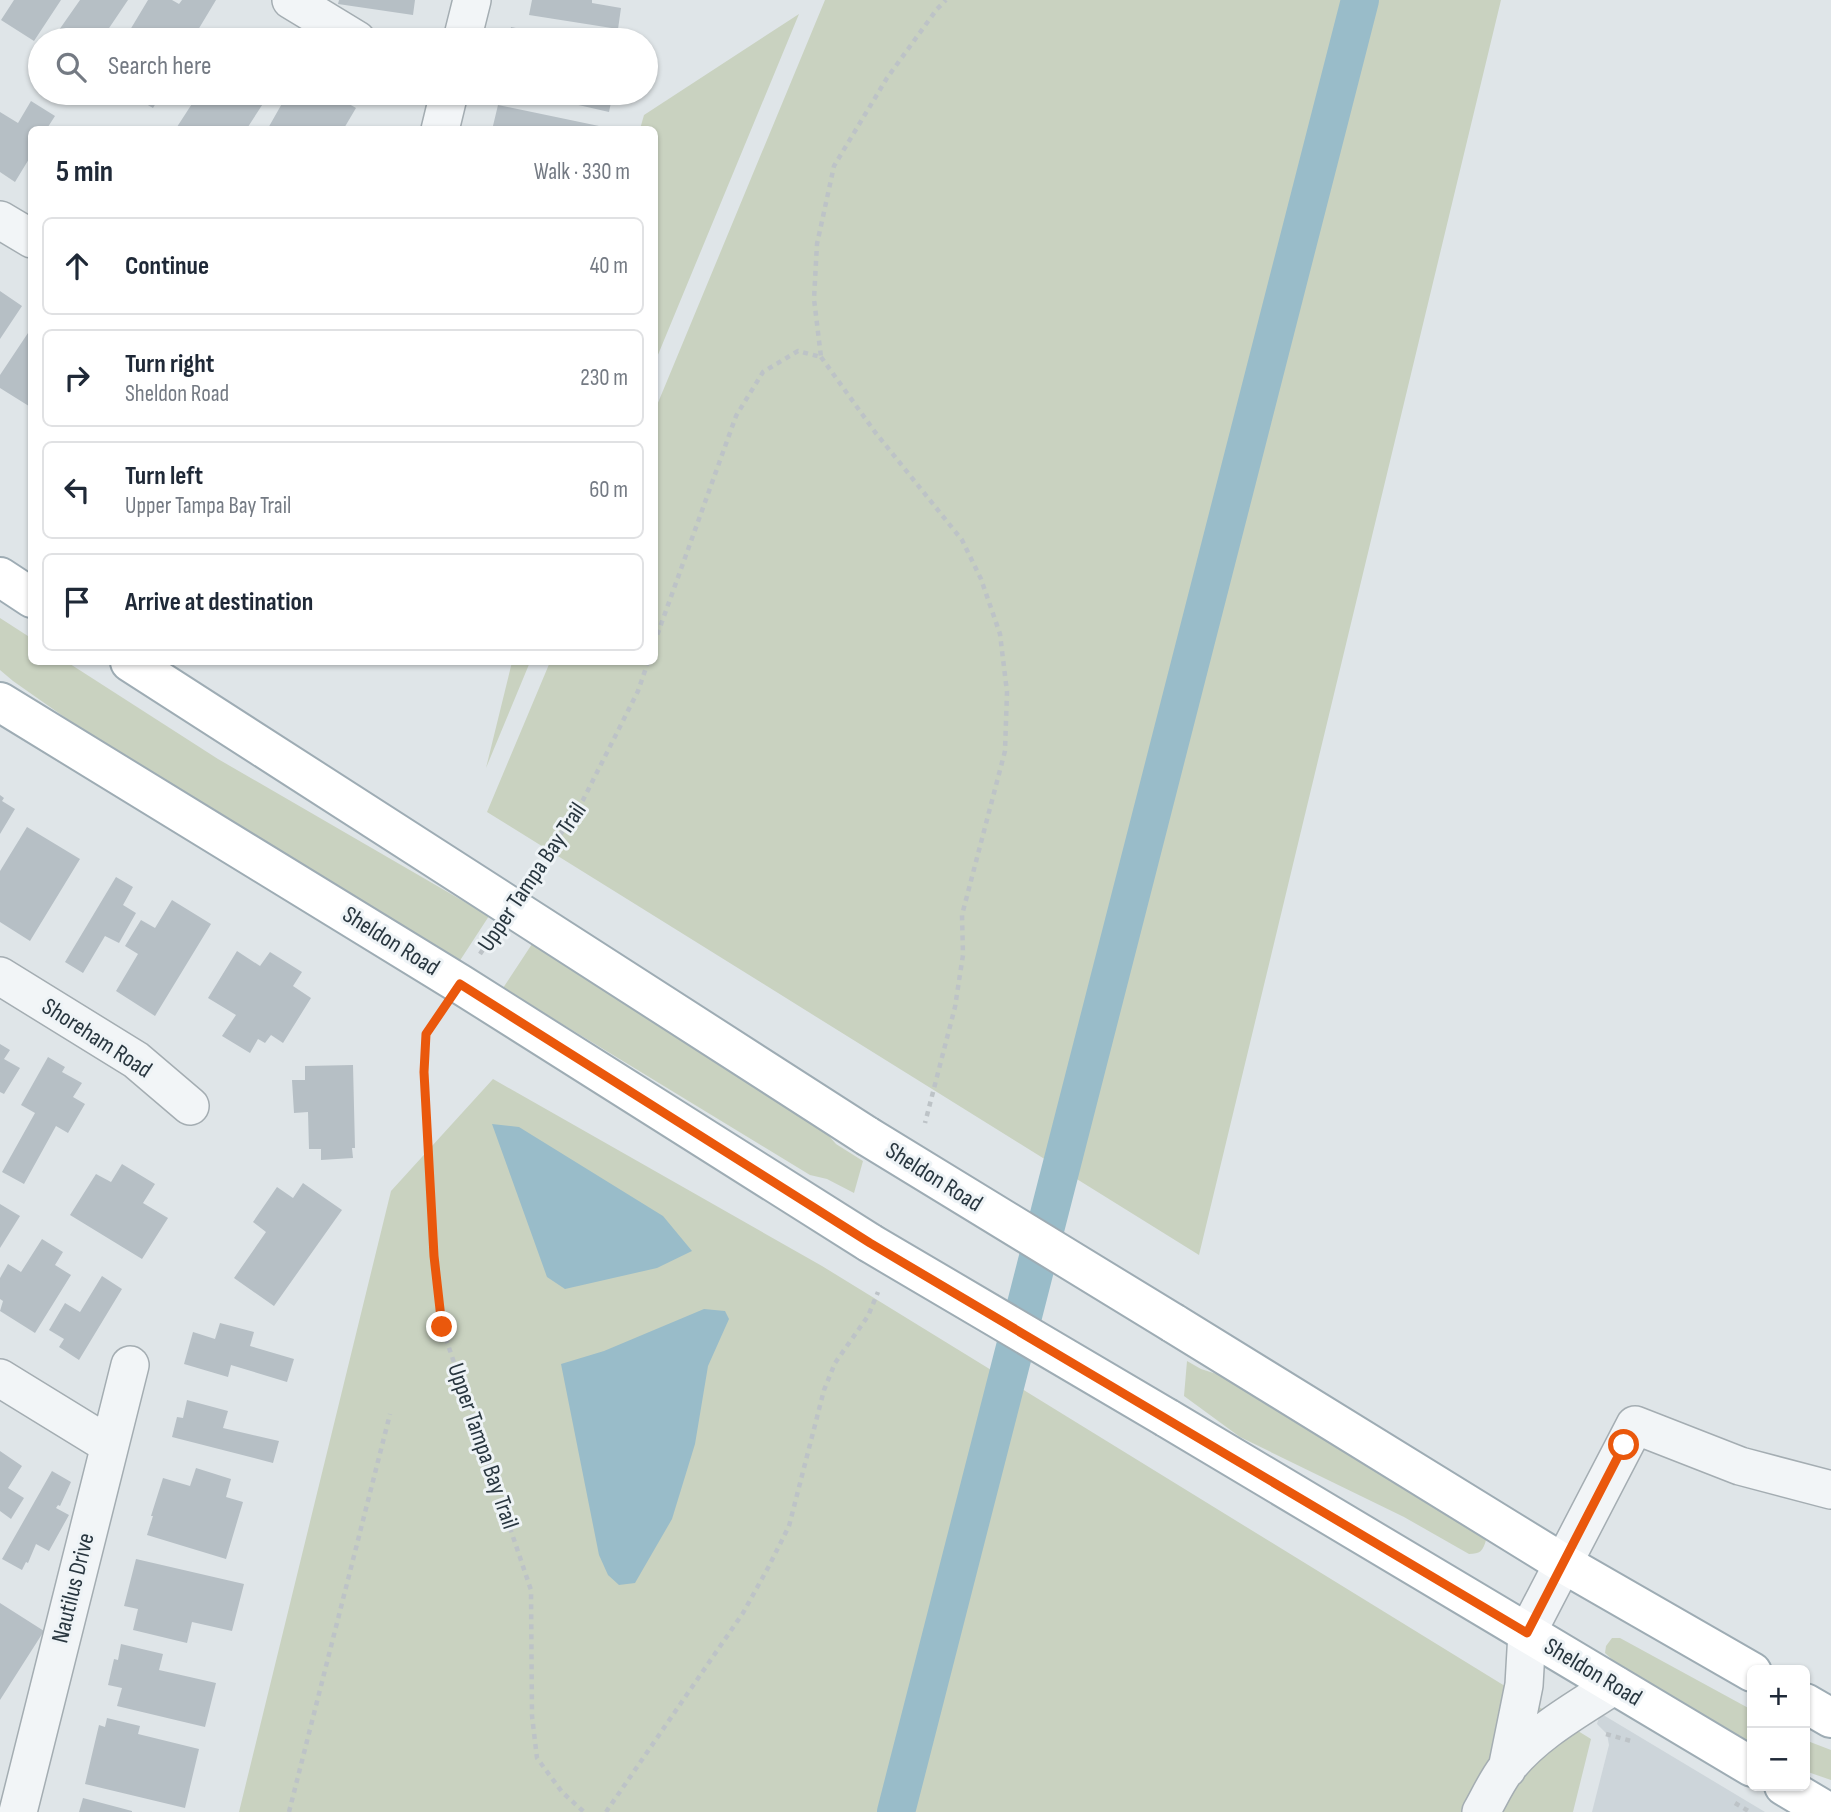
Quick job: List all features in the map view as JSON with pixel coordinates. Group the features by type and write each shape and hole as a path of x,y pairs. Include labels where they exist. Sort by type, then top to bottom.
{"main road":[{"path":"0,577 28,595"},
{"name":"Sheldon Road","path":"135,665 867,1136 1564,1564 1747,1669"},
{"name":"Sheldon Road","path":"0,702 460,984 870,1243 1747,1764"},
{"path":"1810,1706 1831,1718"},
{"path":"1792,1791 1828,1812"}],"street":[{"path":"291,0 336,28"},
{"path":"465,28 472,0"},
{"path":"0,220 28,237"},
{"name":"Shoreham Road","path":"0,976 136,1060 190,1106"},
{"name":"Nautilus Drive","path":"13,1796 130,1364"},
{"path":"0,1378 109,1445"},
{"path":"1507,1769 1524,1685 1527,1633 1635,1425 1741,1466 1831,1490"},
{"path":"1481,1812 1507,1769 1541,1736 1615,1685"}],"path":[{"path":"925,1123 955,1007 963,955 962,915 1005,751 1007,692 1000,634 981,579 962,540 875,432 821,357 814,299 817,244 834,166 887,78 946,0"},
{"path":"658,633 736,415 763,373 798,351 821,357"},
{"name":"Upper Tampa Bay Trail","path":"584,1812 562,1792 537,1758 532,1716 531,1590 442,1327 434,1256 424,1072 426,1034 583,800 638,691 647,665"},
{"path":"606,1812 743,1613 769,1566 789,1526 824,1390 835,1363 868,1316 880,1288"},
{"path":"289,1812 390,1414"}],"shaded area":[{"path":"1600,1713 1765,1812 1592,1812 1609,1745 1607,1734 1597,1724"}],"green space":[{"path":"825,0 1501,0 1199,1255 487,812 549,665 658,665 658,403"},
{"path":"799,14 658,355 658,126 641,126 644,115"},
{"path":"0,618 28,636 28,665 72,665 218,759 489,916 459,962 70,721 0,670"},
{"path":"511,665 529,665 486,768"},
{"path":"532,944 822,1128 836,1144 863,1161 854,1193 827,1179 810,1175 503,988"},
{"path":"493,1079 822,1266 1591,1739 1573,1812 239,1812 391,1191"},
{"path":"1187,1361 1226,1377 1480,1531 1486,1540 1482,1549 1469,1554 1404,1517 1240,1437 1184,1396"},
{"path":"1612,1638 1620,1638 1747,1707 1747,1745 1619,1666 1605,1653"},
{"path":"1810,1742 1831,1750 1831,1780 1810,1773"}],"water":[{"path":"492,1124 519,1127 663,1216 692,1251 657,1268 565,1289 547,1277"},
{"path":"704,1309 725,1311 729,1319 708,1366 695,1444 672,1519 635,1583 619,1585 608,1575 599,1555 561,1364 604,1351"}],"building":[{"path":"14,0 61,0 43,28 28,28 28,37 1,20"},
{"path":"80,0 128,0 109,28 60,28"},
{"path":"148,0 172,0 179,4 182,0 216,0 199,28 131,28"},
{"path":"339,0 415,0 413,15 338,4"},
{"path":"532,0 592,0 592,3 621,8 618,28 529,15"},
{"path":"29,105 37,105 55,116 49,126 28,126 28,161 15,182 0,172 0,112 18,123"},
{"path":"191,105 262,105 249,126 178,126"},
{"path":"281,105 351,105 356,108 345,126 269,126"},
{"path":"498,105 599,126 493,126"},
{"path":"578,105 610,105 609,112"},
{"path":"0,291 22,306 0,339"},
{"path":"28,333 28,406 0,388 0,375"},
{"path":"0,795 4,798 2,801 15,809 0,834"},
{"path":"27,827 80,859 30,941 0,922 0,871"},
{"path":"116,877 133,887 123,905 136,913 119,943 105,936 83,973 65,962"},
{"path":"172,900 211,924 155,1016 116,991 138,954 125,946 141,920 155,928"},
{"path":"237,951 260,966 270,952 302,972 293,986 311,998 283,1043 271,1035 265,1043 258,1039 250,1053 222,1036 236,1015 208,998"},
{"path":"0,1044 10,1050 4,1059 20,1068 4,1094 0,1092"},
{"path":"48,1057 65,1067 62,1072 82,1083 73,1097 85,1104 68,1133 56,1126 24,1184 2,1172 35,1113 21,1105"},
{"path":"353,1065 353,1158 321,1160 321,1149 309,1149 308,1112 294,1113 292,1080 305,1080 305,1066"},
{"path":"122,1164 155,1184 143,1203 168,1218 142,1259 70,1215 96,1174 111,1182"},
{"path":"303,1183 342,1210 274,1306 234,1278 266,1232 253,1222 277,1187 293,1198"},
{"path":"0,1204 20,1216 0,1248"},
{"path":"42,1239 63,1252 55,1265 71,1275 35,1333 0,1311 3,1301 0,1299 0,1278 8,1264 21,1272"},
{"path":"102,1276 122,1289 79,1360 59,1347 64,1339 49,1330 65,1303 80,1312"},
{"path":"220,1323 254,1332 250,1346 294,1359 287,1382 231,1365 228,1377 184,1364 193,1332 215,1339"},
{"path":"187,1400 228,1411 223,1428 279,1441 273,1463 172,1437 177,1417 183,1418"},
{"path":"0,1451 22,1466 8,1488 24,1498 11,1519 0,1511"},
{"path":"196,1468 231,1479 226,1497 243,1502 226,1559 147,1535 163,1478 190,1486"},
{"path":"52,1471 71,1482 60,1506 56,1508 69,1515 49,1551 36,1544 22,1570 2,1559"},
{"path":"136,1559 244,1584 232,1631 192,1622 187,1643 133,1630 138,1609 124,1606"},
{"path":"0,1603 44,1631 0,1700"},
{"path":"121,1644 163,1654 159,1670 216,1683 205,1727 117,1706 122,1688 108,1685 114,1659 118,1660"},
{"path":"107,1718 140,1726 138,1734 199,1749 185,1808 85,1784 99,1725 105,1727"},
{"path":"83,1798 132,1811 132,1812 79,1812"}],"waterway":[{"path":"896,1812 1360,0"}],"route":[{"path":"442,1327 434,1256 424,1072 426,1034 460,984 870,1243 1527,1633 1624,1445"}]}
